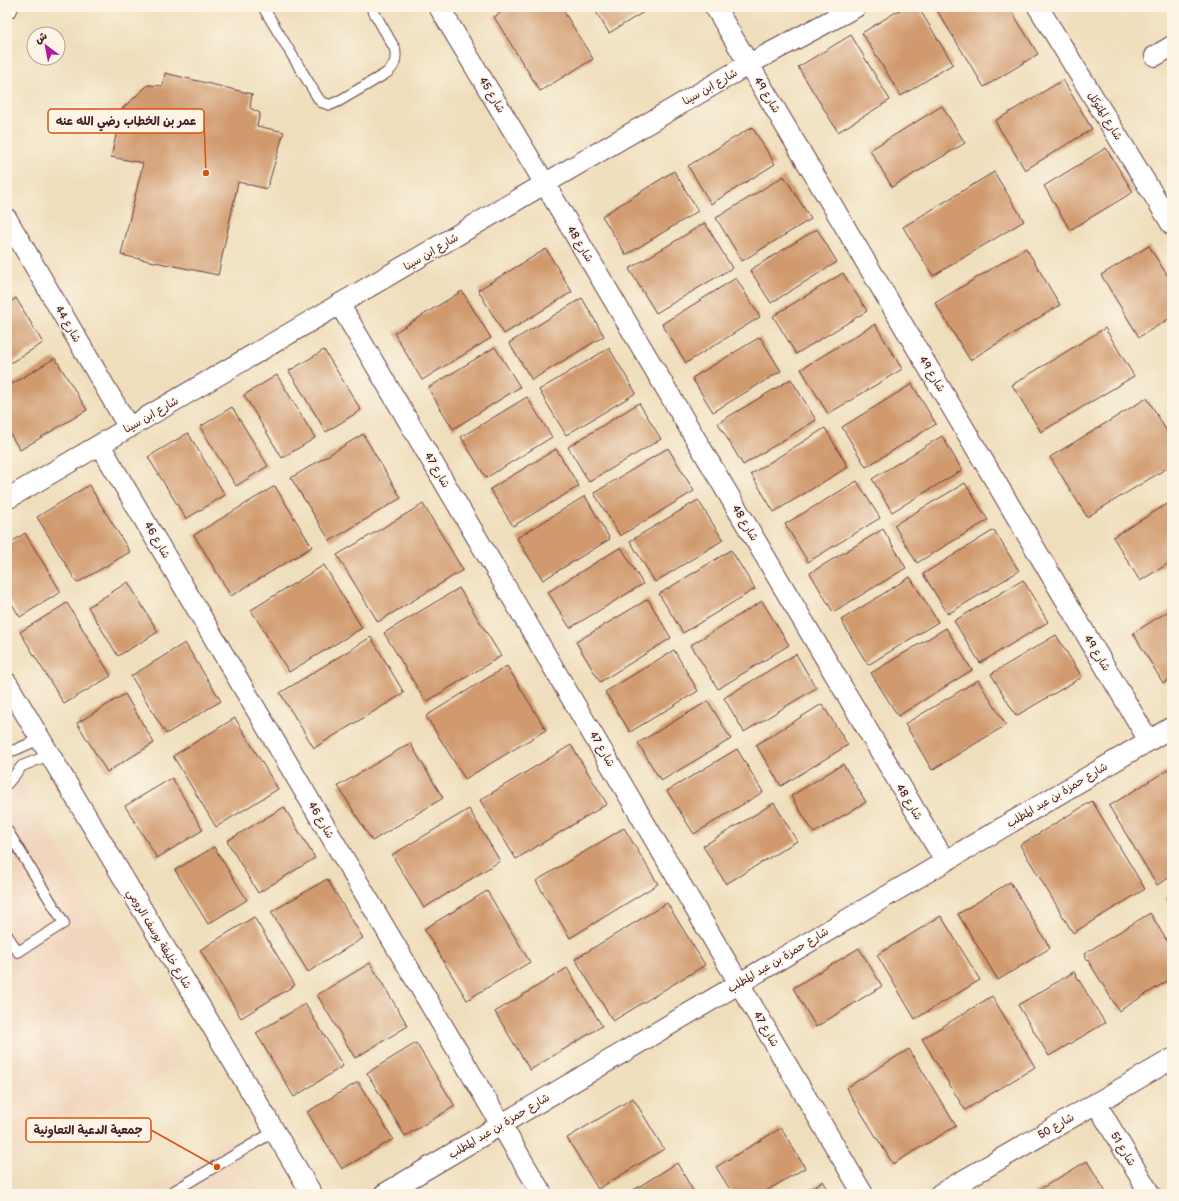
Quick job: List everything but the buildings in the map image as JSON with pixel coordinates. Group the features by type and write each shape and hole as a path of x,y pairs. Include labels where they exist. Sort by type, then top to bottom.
{"street":[{"name":"شارع 45","path":"439,7 545,184"},
{"name":"شارع 49","path":"715,7 1149,741"},
{"name":"شارع ابن سينا","path":"7,499 750,64 856,7"},
{"name":"شارع المتوكل","path":"1038,7 1172,226"},
{"path":"1155,56 1172,46"},
{"name":"شارع 48","path":"545,184 944,862"},
{"name":"شارع 44","path":"7,219 129,428"},
{"name":"شارع 47","path":"340,305 863,1194"},
{"name":"شارع 46","path":"100,445 542,1194"},
{"name":"شارع خليفة يوسف الرومي","path":"7,683 312,1194"},
{"name":"شارع حمزة بن عبد المطلب","path":"384,1194 1172,727"},
{"name":"شارع 50","path":"940,1194 1172,1059"},
{"name":"شارع 51","path":"1096,1103 1150,1194"}],"lane":[{"path":"263,7 318,98 321,102 330,105 385,74 391,70 394,64 396,57 395,49 371,7"},
{"path":"7,751 45,747"},
{"path":"7,784 22,766 45,747"},
{"path":"7,830 64,923 18,952 7,935"},
{"path":"169,1194 275,1131"}],"shaded area":[{"path":"7,760 185,1061 7,1167"},
{"path":"230,1139 263,1194 143,1194"}],"place":[{"name":"عمر بن الخطاب رضي الله عنه","path":"206,173"},
{"name":"جمعية الدعية التعاونية","path":"217,1167"}]}
